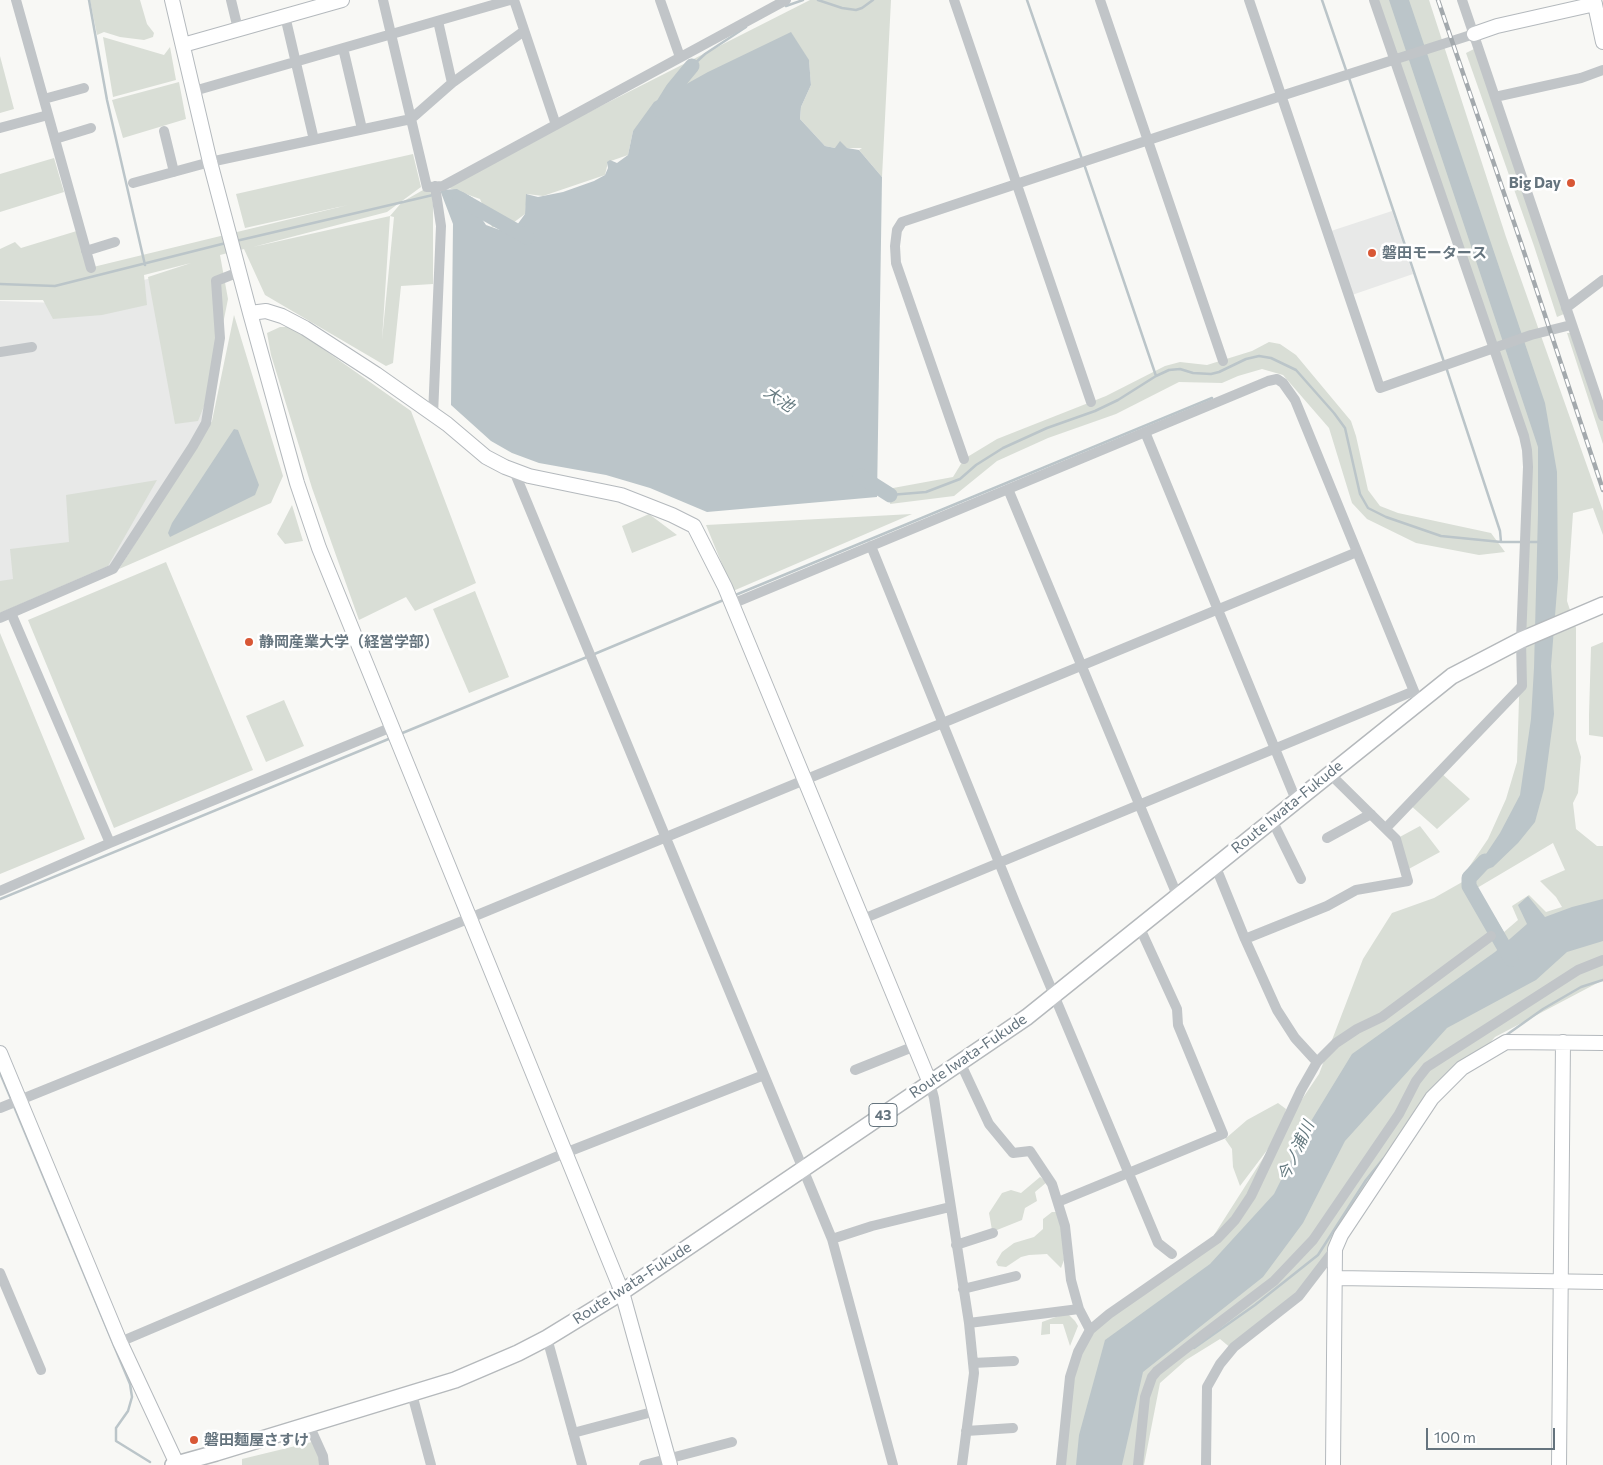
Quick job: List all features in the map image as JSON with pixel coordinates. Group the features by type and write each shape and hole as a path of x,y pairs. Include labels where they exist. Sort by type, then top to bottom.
{"main road":[{"name":"Route Iwata-Fukude","path":"175,1464 217,1459 309,1425 412,1394 485,1368 547,1338 622,1292 1027,1017 1329,773 1416,696 1522,639 1603,605"}],"street":[{"path":"16,0 91,268"},
{"path":"172,0 210,162 239,272 298,483 319,548 622,1292 670,1462"},
{"path":"232,0 238,29"},
{"path":"183,45 342,0"},
{"path":"383,0 427,187 443,186 786,0"},
{"path":"194,91 512,0 556,125"},
{"path":"660,0 680,57"},
{"path":"954,0 1091,402"},
{"path":"1100,0 1223,361"},
{"path":"1248,0 1380,388 1531,335 1571,324"},
{"path":"1374,0 1397,60 1528,450 1522,686 1386,828"},
{"path":"1462,0 1603,416"},
{"path":"964,459 896,263 895,246 897,230 902,222 1497,26 1594,2 1603,42"},
{"path":"285,16 314,140"},
{"path":"438,21 452,83"},
{"path":"133,183 210,162 411,119 452,83 524,31"},
{"path":"343,48 362,129"},
{"path":"1495,97 1581,78 1603,70"},
{"path":"44,99 84,88"},
{"path":"0,128 48,115"},
{"path":"55,139 91,128"},
{"path":"164,131 174,172"},
{"path":"434,415 441,226 435,186"},
{"path":"86,251 115,242"},
{"path":"0,618 113,569 206,423 220,338 216,281 239,272"},
{"path":"1566,308 1603,280"},
{"path":"250,313 266,311 282,316 305,328 361,364 447,424 486,457 514,471 621,495 672,515 694,526 732,604 930,1083 934,1098 969,1323 973,1363 974,1376 962,1465"},
{"path":"0,352 32,347"},
{"path":"732,604 1268,381 1277,379 1283,383 1294,400 1416,696 1276,747 863,919"},
{"path":"1145,432 1276,747 1296,800"},
{"path":"514,471 832,1239 893,1465"},
{"path":"1008,489 1177,895"},
{"path":"871,546 999,862 1158,1243 1172,1254"},
{"path":"0,1108 805,781 1357,552"},
{"path":"11,613 110,843"},
{"path":"0,891 110,843 392,727"},
{"path":"1245,939 1327,906 1356,890 1408,881 1396,839 1329,773"},
{"path":"1327,838 1371,814"},
{"path":"1272,820 1301,879"},
{"path":"1215,865 1245,939 1277,1010 1295,1038 1317,1062"},
{"path":"1058,1202 1223,1134 1178,1025 1177,1009 1139,926"},
{"path":"1061,1465 1070,1377 1078,1352 1090,1330 1109,1314 1217,1239 1235,1220 1251,1196 1301,1090 1317,1062 1336,1043 1357,1028 1382,1017 1491,936"},
{"path":"1138,1465 1145,1397 1152,1377 1157,1371 1274,1281 1313,1240 1399,1114 1416,1081 1427,1067 1578,970 1603,960"},
{"path":"1206,1465 1207,1387 1220,1364 1234,1347 1299,1296 1335,1249 1341,1235 1432,1098 1462,1068 1506,1042 1603,1043"},
{"path":"1559,1465 1563,1042"},
{"path":"855,1070 915,1046"},
{"path":"0,1053 120,1342 175,1464"},
{"path":"960,1062 989,1124 1013,1153 1030,1150 1052,1184 1065,1226 1071,1280 1079,1308 1090,1330"},
{"path":"120,1342 565,1153 764,1076"},
{"path":"832,1239 872,1226 950,1207"},
{"path":"956,1245 993,1233"},
{"path":"1333,1465 1335,1249"},
{"path":"0,1273 40,1370"},
{"path":"963,1289 1016,1276"},
{"path":"1336,1278 1603,1282"},
{"path":"969,1323 1079,1308"},
{"path":"547,1338 582,1465"},
{"path":"973,1363 1014,1361"},
{"path":"412,1394 431,1465"},
{"path":"573,1433 656,1411"},
{"path":"309,1425 323,1456 324,1465"},
{"path":"966,1431 1013,1428"},
{"path":"644,1465 670,1462 732,1442"}],"shaded area":[{"path":"90,0 140,0 147,24 154,33 153,37 144,40 120,37 104,32 97,35"},
{"path":"810,0 891,0 882,177 859,150 862,148 825,146 800,119 801,107 811,85 809,61 791,33 633,131 628,155 608,162 605,175 543,196 527,194 525,214 509,226 492,227 480,199 443,186"},
{"path":"1374,0 1429,0 1506,237 1603,511 1603,535 1593,508 1573,513 1567,601 1576,628 1576,740 1581,757 1578,793 1573,803 1576,829 1597,846 1603,846 1603,980 1495,1037 1436,1103 1308,1284 1232,1349 1220,1339 1186,1360 1160,1383 1144,1465 1060,1465 1065,1398 1090,1330 1207,1246 1274,1141 1240,1186 1233,1167 1232,1149 1225,1139 1247,1120 1278,1103 1286,1109 1282,1129 1319,1074 1363,959 1392,913 1434,898 1464,881 1469,867 1488,839 1506,799 1517,762 1527,447","holes":["1553,843 1565,870 1540,881 1556,897 1562,907 1546,912 1529,895 1512,906 1518,920 1504,932 1477,888"]},
{"path":"103,37 164,55 170,47 176,80 113,97"},
{"path":"1476,48 1564,314 1557,317 1466,53"},
{"path":"0,56 14,109 0,113"},
{"path":"179,82 186,119 123,138 112,100"},
{"path":"413,154 421,187 387,212 253,247 390,216 402,202 431,187 433,205 433,284 401,286 393,363 386,366 265,295 244,249 220,255 228,299 204,406 198,421 175,424 148,277 191,263 144,275 147,305 102,315 53,319 43,300 0,300 0,249 15,242 21,248 80,230 89,268 348,205 245,228 236,194","holes":["390,216 394,217 382,340"]},
{"path":"54,158 64,192 0,212 0,174"},
{"name":"磐田モータース","path":"1392,211 1413,274 1352,295 1331,231"},
{"path":"207,263 206,407 197,437 114,565 0,582 0,301 58,303"},
{"path":"234,315 283,476 271,503 119,569 212,421"},
{"path":"280,327 292,327 411,411 476,583 415,611 406,597 359,620 312,488 271,355 267,333"},
{"path":"1567,333 1574,333 1603,420 1603,444"},
{"path":"1269,342 1280,344 1296,355 1351,421 1368,490 1380,506 1398,513 1491,533 1505,552 1479,555 1416,543 1367,519 1352,503 1329,428 1283,375 1262,369 1222,383 1179,382 1116,414 1048,438 997,461 954,496 890,504 893,488 953,477 964,459 997,439 1106,396 1165,366 1180,362 1207,365 1252,351"},
{"path":"157,480 108,566 0,613 0,581 13,579 10,549 69,542 66,495"},
{"path":"292,505 303,541 285,544 277,534"},
{"path":"649,514 677,535 632,553 622,526"},
{"path":"912,514 733,591 706,525"},
{"path":"166,562 253,770 114,828 28,620"},
{"path":"475,591 509,677 469,693 433,609"},
{"path":"0,633 85,839 0,874"},
{"path":"1603,642 1603,737 1589,735 1589,715 1591,647"},
{"path":"284,700 304,746 266,762 246,716"},
{"path":"1440,772 1470,799 1437,829 1409,804"},
{"path":"1420,826 1440,852 1405,871 1396,839"},
{"path":"1040,1177 1047,1182 1035,1192 1037,1201 1025,1208 1022,1220 997,1230 992,1230 989,1213 1002,1193 1011,1190 1021,1193"},
{"path":"1052,1212 1061,1212 1064,1260 1061,1268 1047,1254 1029,1255 1021,1257 1006,1267 998,1266 996,1262 1002,1252 1014,1243 1034,1237 1043,1229 1043,1219"},
{"path":"1067,1313 1078,1326 1070,1346 1063,1324 1050,1324 1050,1334 1041,1335 1042,1322"},
{"path":"316,1441 324,1465 242,1465 242,1459"}],"water":[{"path":"1389,0 1409,0 1545,403 1557,472 1558,578 1551,666 1554,714 1544,789 1535,822 1518,843 1493,867 1472,875 1500,833 1520,795 1531,719 1534,668 1538,447"},
{"path":"791,32 809,60 811,85 801,107 800,119 825,146 835,148 840,141 847,148 859,150 882,177 877,497 707,512 650,488 606,475 539,463 512,453 491,441 451,405 453,224 440,190 457,189 473,198 478,213 486,225 500,230 517,225 525,214 526,194 538,197 563,192 594,181 605,175 608,168 607,162 610,160 617,163 628,155 633,131 654,102 708,72"},
{"path":"234,429 238,430 259,485 255,495 170,537 168,533 172,523"},
{"name":"今ノ浦川","path":"1528,896 1545,917 1572,907 1603,899 1603,941 1567,952 1536,980 1447,1028 1345,1141 1303,1223 1263,1277 1143,1372 1122,1465 1076,1465 1079,1435 1105,1340 1210,1264 1274,1194 1308,1126 1352,1054 1495,952 1527,924 1518,905"}],"waterway":[{"path":"89,0 107,100 145,265"},
{"path":"786,6 803,0"},
{"path":"818,0 842,8 856,10 873,0"},
{"path":"1027,0 1082,159"},
{"path":"1322,0 1347,73"},
{"path":"692,66 705,54 746,27"},
{"name":"大池","path":"660,110 673,89 692,66"},
{"path":"1349,78 1444,362"},
{"path":"1084,164 1156,376"},
{"path":"236,241 433,195"},
{"name":"大池","path":"460,199 527,237"},
{"path":"0,284 55,286 226,243"},
{"path":"890,495 926,492 960,479 976,465 1003,448 1047,428 1095,411 1118,400 1169,370 1180,369 1193,373 1211,374 1246,359 1259,356 1271,358 1296,370 1345,428 1360,494 1368,508 1386,517 1441,536 1501,542 1523,542"},
{"path":"1446,367 1500,531 1501,542"},
{"path":"733,596 1212,398"},
{"name":"大池","path":"860,476 890,495"},
{"path":"1529,542 1541,542"},
{"path":"592,655 726,599"},
{"path":"400,734 587,657"},
{"path":"0,899 391,738"},
{"path":"1485,861 1469,878 1469,886 1511,959"},
{"path":"1505,1036 1543,1009 1581,987 1603,980"},
{"path":"0,1073 11,1099"},
{"path":"13,1104 130,1384 132,1397 128,1411 116,1428 116,1441 150,1462"},
{"path":"1194,1348 1255,1305 1318,1255 1366,1180 1383,1159"}],"railway":[{"path":"1438,0 1603,490"}],"place":[{"name":"Big Day","path":"1571,183"},
{"name":"磐田モータース","path":"1372,253"},
{"name":"静岡産業大学（経営学部）","path":"249,642"},
{"name":"磐田麺屋さすけ","path":"194,1440"}]}
